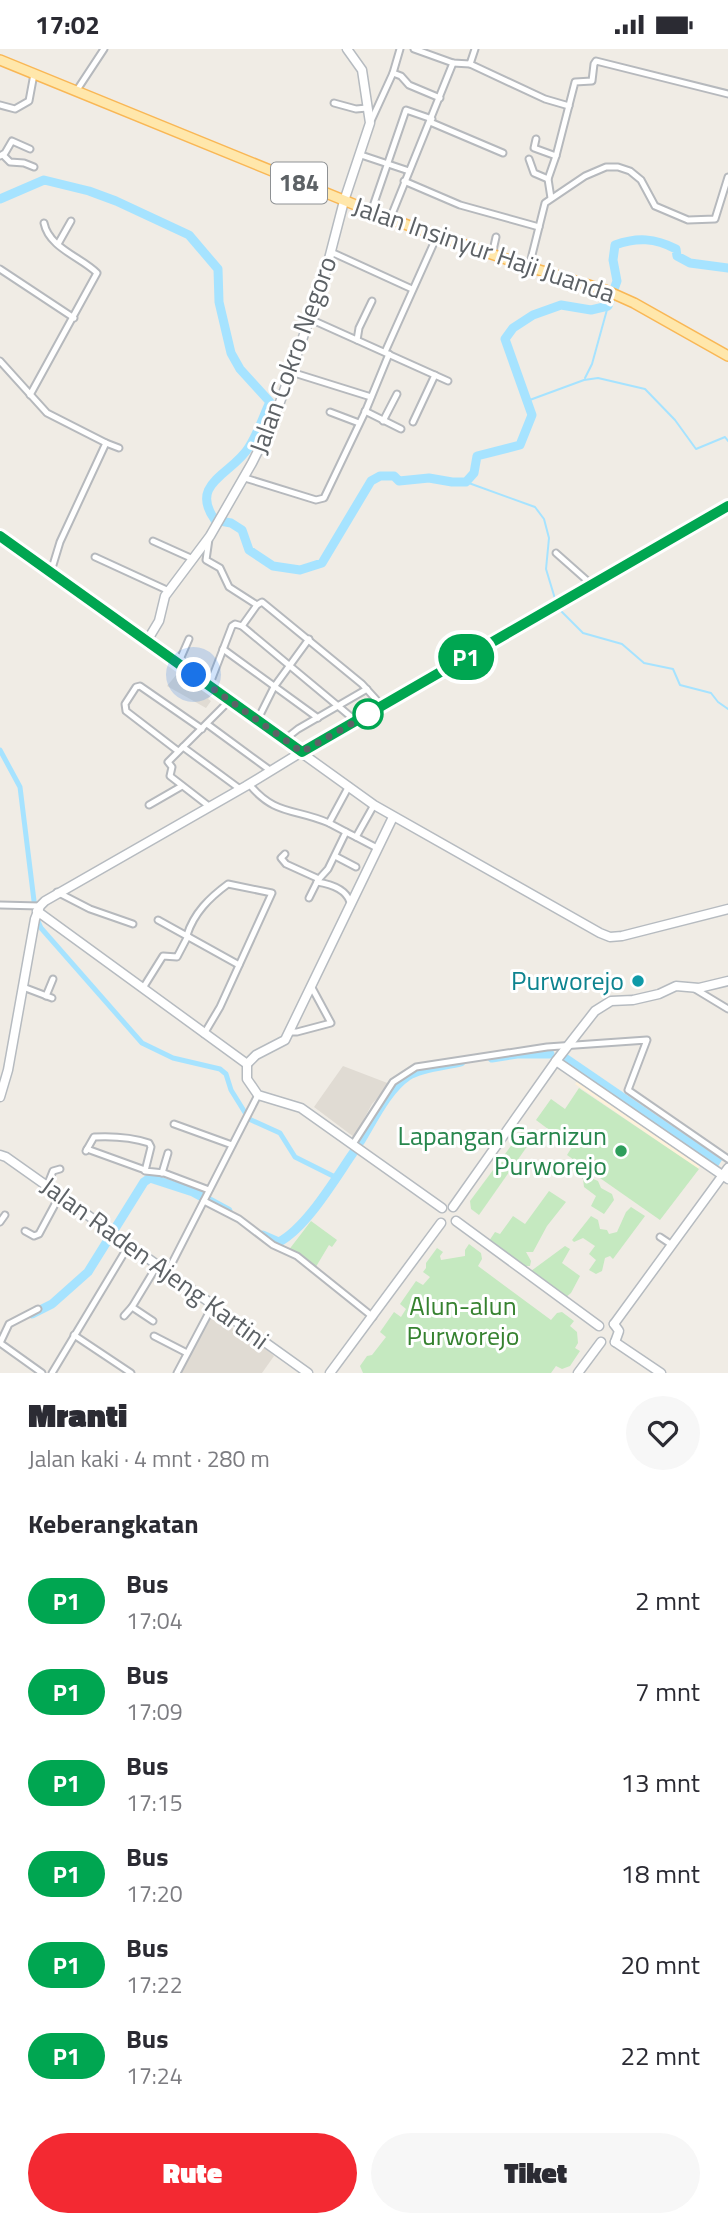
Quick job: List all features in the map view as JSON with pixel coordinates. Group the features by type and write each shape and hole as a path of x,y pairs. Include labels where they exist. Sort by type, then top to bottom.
{"main road":[{"name":"Jalan Insinyur Haji Juanda","path":"2,61 371,212 492,255 605,290 728,356"}],"street":[{"path":"77,90 104,49"},
{"name":"Jalan Cokro Negoro","path":"147,641 159,621 169,591 210,536 245,478 274,419 310,319 370,123 362,71 347,49"},
{"path":"370,123 393,73 400,49"},
{"path":"414,49 453,63 470,64 545,99 569,106"},
{"path":"470,64 475,49"},
{"path":"0,72 2,61"},
{"path":"551,198 548,179 575,82 592,81 596,61 728,94"},
{"path":"390,219 419,141 431,120 453,63"},
{"path":"0,105 15,109 29,101 34,73"},
{"path":"393,73 398,73 409,85 440,98"},
{"path":"334,103 356,109 367,108"},
{"path":"371,212 406,110 503,153"},
{"path":"536,139 534,148 556,156"},
{"path":"30,149 12,141 2,156 10,162 34,167"},
{"path":"361,155 409,171"},
{"path":"529,159 534,173 548,179"},
{"path":"529,267 544,207 568,185 600,169 618,167 636,175 658,208 688,220 711,220 716,217 728,177"},
{"path":"404,181 460,205 539,227"},
{"path":"58,244 71,221"},
{"path":"30,395 97,273 58,244 47,232 44,223"},
{"path":"245,478 307,498 322,499 365,411 412,289 437,236"},
{"path":"492,255 496,237"},
{"path":"331,252 412,289"},
{"path":"0,269 74,318"},
{"path":"357,340 359,328 372,301"},
{"path":"310,319 448,381"},
{"path":"0,361 47,413 119,448"},
{"path":"291,372 371,397"},
{"path":"413,422 435,375"},
{"path":"383,421 397,394"},
{"path":"365,411 401,429"},
{"path":"330,412 359,423"},
{"path":"53,565 60,542 106,443"},
{"path":"0,1097 8,1070 36,910 57,892 249,785 728,506"},
{"path":"0,536 374,805 604,935 622,936 728,909"},
{"path":"210,536 206,560 218,566 229,587 257,605"},
{"path":"153,541 193,559"},
{"path":"556,553 591,584"},
{"path":"95,557 169,591"},
{"path":"242,626 257,605 261,602 266,604 367,689 382,706"},
{"path":"209,686 235,624 242,626 291,665 356,721"},
{"path":"178,664 189,639"},
{"path":"257,721 274,687 309,639"},
{"path":"223,649 318,718"},
{"path":"202,729 142,688 136,687 125,705 126,711 240,789"},
{"path":"284,740 367,689"},
{"path":"210,807 168,773 172,768 169,761 230,700"},
{"path":"207,724 271,771"},
{"path":"249,785 261,800 275,807 329,823 377,848"},
{"path":"149,805 182,786"},
{"path":"329,823 349,786"},
{"path":"356,837 374,805"},
{"path":"393,817 289,1032 282,1043 256,1055 247,1064 247,1079 258,1095 301,1108 442,1208 453,1207 557,1059 595,1011 611,1001 633,1000 659,994 676,986 706,988 728,981"},
{"path":"309,898 327,871 346,832"},
{"path":"285,854 281,858 286,864 318,881 334,886 349,897 350,902"},
{"path":"335,856 356,867"},
{"path":"143,988 163,955 177,957 194,918 202,907 228,884 272,893 220,1007 204,1034"},
{"path":"57,892 90,909 133,924"},
{"path":"0,905 36,910 247,1064"},
{"path":"159,920 239,965"},
{"path":"23,987 49,997 53,978"},
{"path":"289,1032 301,1032 331,1024 311,986"},
{"path":"693,988 728,1009"},
{"path":"356,1147 393,1082 409,1069 547,1047 565,1049 647,1040 627,1091 728,1159"},
{"path":"557,1059 726,1174 614,1324"},
{"path":"168,1271 258,1095"},
{"path":"174,1124 232,1145"},
{"path":"145,1170 151,1147 149,1143 94,1137 87,1150 145,1170 162,1173 209,1191"},
{"path":"162,1173 168,1153"},
{"name":"Jalan Raden Ajeng Kartini","path":"0,1155 168,1271 308,1373"},
{"path":"47,1186 53,1171 60,1169"},
{"path":"25,1231 34,1236 39,1234 60,1195"},
{"path":"204,1201 239,1219 272,1245 297,1257 373,1317"},
{"path":"453,1207 457,1214 456,1221"},
{"path":"442,1208 438,1215 442,1223 448,1225 456,1221"},
{"path":"0,1222 5,1215"},
{"path":"456,1221 599,1326"},
{"path":"330,1373 337,1369 442,1223"},
{"path":"660,1237 672,1245"},
{"path":"52,1373 129,1245"},
{"path":"124,1316 158,1264"},
{"path":"177,1373 214,1304"},
{"path":"132,1307 153,1321"},
{"path":"38,1309 9,1324 0,1343 42,1373"},
{"path":"608,1322 614,1324 619,1334 615,1342 601,1342 597,1336 599,1326 608,1322"},
{"path":"74,1335 131,1373"},
{"path":"154,1336 187,1353"},
{"path":"578,1373 601,1342"},
{"path":"615,1342 661,1373"}],"shaded area":[{"path":"182,668 212,694 206,708 167,686"},
{"path":"343,1066 390,1084 372,1104 354,1137 314,1107"},
{"path":"579,1079 702,1163 698,1169 575,1084"},
{"path":"209,1314 268,1349 274,1356 262,1373 173,1373"}],"green space":[{"name":"Lapangan Garnizun Purworejo","path":"579,1088 699,1169 660,1220 567,1155 572,1147 536,1120 551,1099 565,1109"},
{"path":"522,1131 533,1138 479,1215 471,1209 470,1201"},
{"path":"569,1164 598,1181 601,1188 612,1194 614,1200 604,1214 591,1206 596,1196 584,1187 583,1179 573,1171 567,1175 563,1173"},
{"path":"549,1191 566,1202 547,1226 533,1252 526,1252 531,1261 530,1266 524,1266 489,1241 495,1232 500,1234 513,1216 525,1224"},
{"path":"631,1207 645,1216 613,1259 610,1256 605,1258 602,1271 596,1274 589,1270 596,1260 589,1254 595,1246 583,1238 574,1242 572,1240 591,1216 598,1220 600,1229 607,1230 609,1234 617,1232"},
{"path":"311,1221 337,1240 332,1247 329,1245 314,1270 288,1251"},
{"name":"Alun-alun Purworejo","path":"469,1244 481,1253 482,1259 478,1266 551,1320 557,1313 562,1312 574,1321 570,1326 577,1332 578,1343 575,1348 580,1351 570,1366 562,1369 556,1366 551,1373 363,1373 360,1366 386,1337 380,1332 394,1312 401,1317 406,1309 400,1304 416,1281 423,1285 430,1277 423,1272 437,1248 443,1252 441,1260 465,1256"},
{"path":"565,1246 570,1249 562,1263 580,1276 566,1297 531,1271"}],"water":[{"path":"567,1054 722,1160 717,1168 562,1061"}],"waterway":[{"path":"0,199 44,180 89,191 189,235 218,269 219,302 231,353 240,369 270,402 249,447 210,488 208,507 215,520 231,523 242,530 249,550 273,566 300,570 322,563 371,481 380,476 394,476 399,481 429,478 466,482 474,473 477,456 520,445 532,415 505,339 513,328 533,315 561,305 591,310 608,306 617,281 613,260 615,245 638,240 653,241 676,249 677,256 690,263 728,268"},
{"path":"585,378 592,364 608,306"},
{"path":"527,401 584,380 598,378 645,389 675,420 696,449 725,437 728,441"},
{"path":"466,482 535,507 544,519 549,538 546,569 556,602"},
{"path":"557,607 583,633 622,644 644,663 673,669 680,685 711,693 728,709"},
{"path":"0,750 20,787 35,909"},
{"path":"37,919 41,928 142,1043 173,1058 220,1069 226,1074 231,1090 249,1119 280,1133 295,1157 335,1177"},
{"path":"492,1058 517,1054 550,1054"},
{"path":"360,1142 387,1097 400,1082 414,1073 461,1062"},
{"path":"263,1235 279,1242 300,1225 320,1202 353,1153"},
{"path":"32,1314 52,1304 88,1272 144,1182 150,1178 193,1192 228,1211"}],"bus line":[{"name":"P1","path":"0,536 302,752 728,506"}],"place":[{"name":"Purworejo","path":"638,981"},
{"name":"Lapangan Garnizun Purworejo","path":"621,1151"}],"route":[{"path":"194,675 302,752 368,714"}]}
